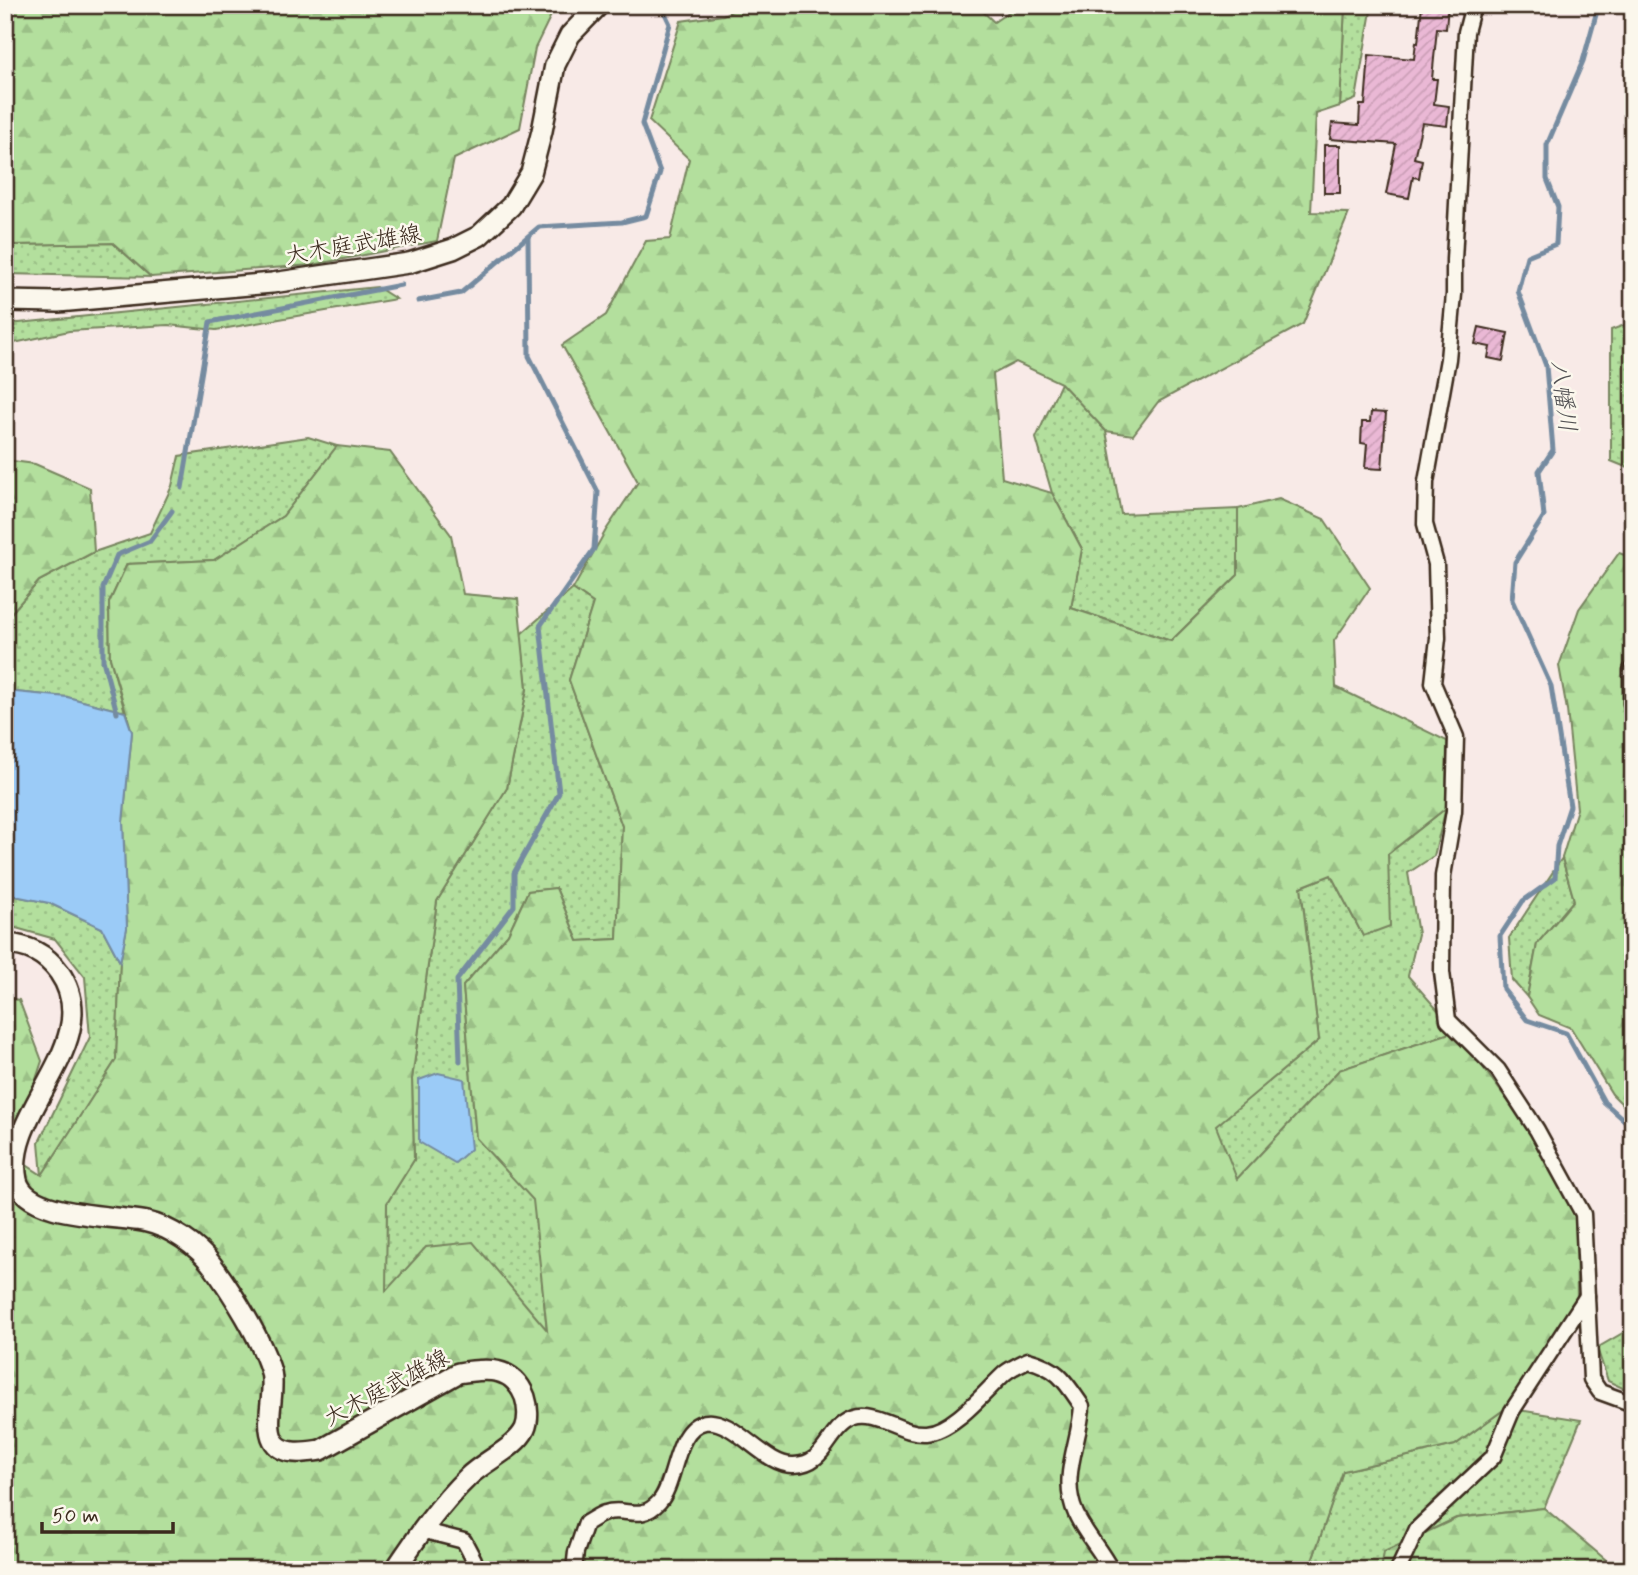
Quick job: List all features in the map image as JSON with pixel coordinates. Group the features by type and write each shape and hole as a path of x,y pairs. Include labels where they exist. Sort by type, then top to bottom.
{"main road":[{"name":"大木庭武雄線","path":"5,301 58,302 272,283 409,263 453,249 479,236 511,206 531,173 555,65 570,35 598,5"},
{"name":"大木庭武雄線","path":"5,944 25,945 52,963 68,985 73,1009 70,1035 23,1133 15,1163 17,1183 29,1197 51,1208 149,1222 186,1240 211,1264 256,1337 271,1373 273,1401 270,1425 273,1441 282,1449 298,1453 321,1450 458,1373 478,1369 505,1373 520,1383 528,1404 526,1427 515,1444 496,1454 468,1477 421,1530 395,1570"}],"street":[{"path":"1473,5 1466,32 1454,294 1448,359 1426,482 1425,524 1436,564 1438,638 1433,683 1456,737 1454,811 1443,876 1442,972 1448,1020 1498,1070 1537,1130 1583,1214 1591,1379 1600,1392 1633,1404"},
{"path":"1633,670 1633,703"},
{"path":"1398,1570 1417,1529 1493,1457 1512,1411 1587,1296"},
{"path":"574,1570 576,1552 586,1523 606,1512 641,1514 658,1504 685,1438 697,1425 706,1422 719,1424 777,1461 793,1466 819,1456 845,1423 864,1416 914,1432 928,1433 948,1424 981,1398 1007,1371 1028,1360 1047,1365 1063,1378 1082,1406 1070,1459 1068,1486 1076,1513 1111,1570"},
{"path":"421,1530 464,1541 474,1560 473,1570"}],"green space":[{"path":"5,5 556,5 535,48 520,128 454,159 437,241 312,265 151,277 113,243 11,245 5,240"},
{"path":"745,5 976,5 994,22 1019,5 1345,5 1340,106 1316,114 1311,212 1349,213 1303,324 1158,402 1133,435 1106,431 1061,383 1016,362 993,374 1002,478 1052,493 1082,549 1071,608 1171,641 1238,575 1238,509 1279,499 1324,519 1370,588 1334,641 1336,687 1447,741 1446,808 1388,854 1390,926 1363,936 1331,875 1301,887 1319,1040 1216,1126 1237,1179 1339,1070 1456,1031 1537,1140 1576,1217 1577,1305 1506,1408 1455,1445 1343,1471 1307,1570 5,1570 5,998 19,1000 42,1061 11,1155 42,1175 116,1060 120,962 127,928 123,822 132,732 110,658 109,603 127,564 214,560 283,516 337,446 390,452 451,535 463,594 518,599 527,689 507,788 437,901 412,1079 414,1160 387,1203 386,1291 426,1247 473,1242 547,1330 533,1200 476,1138 463,986 508,934 528,891 556,888 578,941 617,939 622,826 569,680 593,603 573,589 606,530 638,482 562,345 606,315 646,241 670,239 689,159 649,121 681,21 723,15"},
{"path":"1345,5 1372,5 1356,99 1340,106"},
{"path":"5,240 12,245 113,243 151,277 5,274"},
{"path":"377,287 396,299 216,330 168,325 69,331 5,345 5,322 19,323"},
{"path":"1633,322 1633,470 1611,461 1611,330"},
{"path":"1061,383 1106,431 1121,514 1238,509 1238,575 1171,641 1071,608 1082,549 1052,493 1036,438"},
{"path":"308,437 337,446 283,516 214,560 127,564 109,603 110,658 125,712 67,697 5,691 5,620 39,581 94,552 150,533 172,486 179,456"},
{"path":"5,460 35,464 90,488 94,552 39,581 5,620"},
{"path":"1619,553 1633,558 1633,1115 1612,1094 1571,1028 1539,1015 1527,997 1537,944 1574,900 1562,858 1577,809 1567,710 1559,666 1579,609"},
{"path":"573,589 593,603 569,680 622,826 617,939 578,941 556,888 528,891 508,934 463,986 476,1138 534,1200 547,1331 385,1292 387,1203 414,1160 412,1079 437,901 507,788 527,689 521,634"},
{"path":"1446,808 1434,856 1408,873 1418,934 1408,976 1456,1031 1339,1070 1236,1180 1215,1126 1319,1040 1301,887 1331,875 1363,936 1388,854"},
{"path":"1562,858 1574,900 1537,944 1527,997 1512,980 1509,938"},
{"path":"5,894 49,903 102,928 120,962 116,1060 42,1176 39,1142 90,1037 85,977 55,939 5,925"},
{"path":"1633,1327 1633,1393 1608,1381 1597,1348"},
{"path":"1506,1408 1581,1420 1544,1508 1456,1518 1385,1552 1381,1570 1307,1570 1343,1471 1455,1445"},
{"path":"1544,1508 1618,1570 1381,1570 1384,1552 1457,1518"}],"water":[{"path":"5,691 67,697 125,712 132,732 123,822 127,928 120,962 102,928 49,903 5,894"},
{"path":"438,1073 464,1079 471,1149 455,1163 419,1142 419,1080"}],"building":[{"path":"1422,5 1448,5 1446,29 1437,28 1432,79 1437,79 1434,104 1449,106 1447,126 1422,123 1414,158 1422,160 1419,178 1413,177 1409,198 1386,194 1396,144 1330,139 1332,123 1359,125 1360,105 1365,105 1369,55 1414,59"},
{"path":"1324,145 1340,145 1340,193 1324,193"},
{"path":"1479,327 1508,333 1503,361 1488,358 1490,347 1475,344"},
{"path":"1371,412 1386,413 1382,469 1365,468 1367,444 1361,443 1362,422 1370,422"}],"waterway":[{"path":"418,301 461,293 539,227 622,222 646,216 660,172 642,124 670,24 661,5"},
{"name":"八幡川","path":"1603,5 1597,11 1583,61 1547,145 1547,179 1558,207 1556,244 1527,256 1518,291 1546,366 1553,450 1539,471 1544,516 1515,562 1512,600 1551,686 1570,806 1557,846 1555,878 1523,901 1500,936 1503,989 1527,1020 1566,1033 1604,1102 1633,1128"},
{"path":"460,1061 457,980 514,906 514,873 559,793 540,626 594,549 598,492 529,356 528,237"},
{"path":"182,488 210,322 401,285"},
{"path":"117,713 103,660 103,588 117,555 150,541 172,511"}]}
